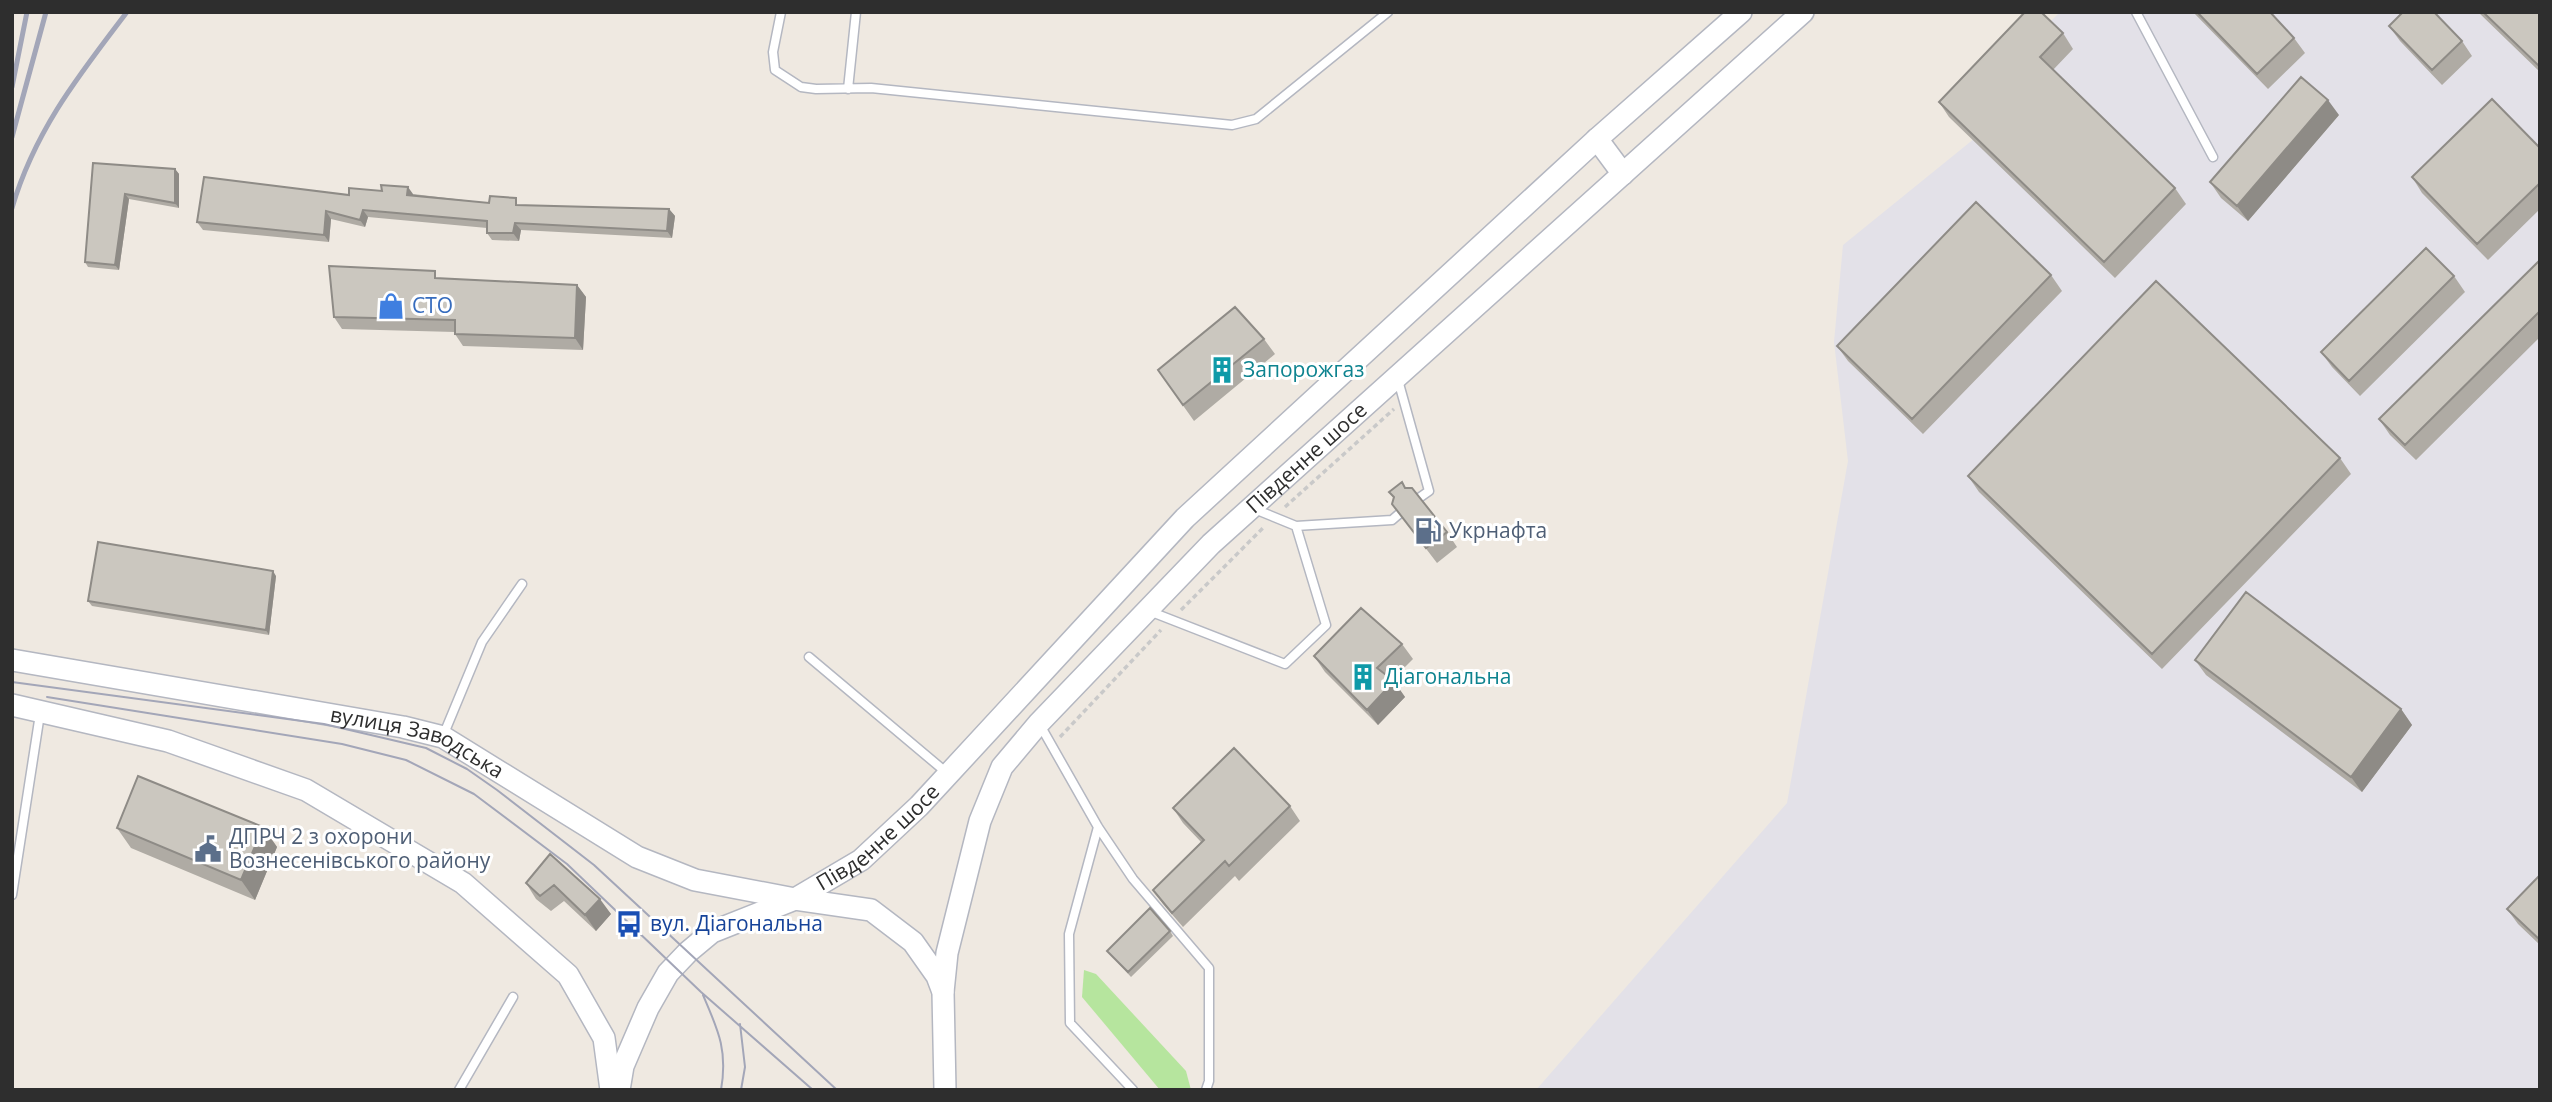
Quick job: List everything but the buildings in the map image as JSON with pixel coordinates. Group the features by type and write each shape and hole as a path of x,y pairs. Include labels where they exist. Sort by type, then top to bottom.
{"main road":[{"name":"Південне шосе","path":"619,1090 628,1055 648,1008 668,973 712,932 795,899 861,860 919,806 1185,518 1597,139 1741,12"},
{"name":"Південне шосе","path":"944,1090 943,992 947,953 980,821 1002,767 1039,723 1211,544 1804,12"},
{"path":"1597,139 1623,174"},
{"name":"вулиця Заводська","path":"12,660 403,727 443,737 637,857 695,880 871,910 913,942 937,975 943,992"},
{"path":"12,705 168,741 306,790 463,883 568,975 604,1038 611,1090"}],"lane":[{"path":"781,12 773,52 775,70 801,87 871,88 1232,125 1246,123 1388,12"},
{"path":"848,89 856,12"},
{"path":"2136,12 2213,157"},
{"path":"1397,376 1429,491 1419,498"},
{"path":"1251,508 1296,526 1392,520 1399,514"},
{"path":"1149,611 1284,664 1326,625 1296,526"},
{"path":"443,737 482,642 522,584"},
{"path":"809,657 947,774"},
{"path":"12,895 40,711"},
{"path":"1039,723 1098,827 1133,879 1209,968 1209,1082 1206,1090"},
{"path":"1098,827 1069,934 1070,1023 1133,1090"},
{"path":"459,1090 513,997"}],"path":[{"path":"1052,746 1171,619 1274,517 1404,401"}],"shaded area":[{"path":"2060,12 2540,12 2540,1090 1536,1090 1787,803 1848,461 1834,342 1843,245 1980,134 1965,107"}],"green space":[{"path":"1084,970 1096,974 1186,1071 1191,1090 1160,1090 1082,997"}],"tram line":[{"path":"12,682 324,724 426,748 467,769 594,865 837,1090"},
{"path":"47,697 342,744 406,760 474,794 567,864 701,992 813,1090"},
{"path":"703,995 720,1041 723,1063 721,1090"},
{"path":"740,1024 745,1067 741,1090"}],"railway":[{"path":"12,87 27,12"},
{"path":"12,137 46,12"},
{"path":"12,208 33,153 60,104 127,12"}],"place":[{"name":"СТО","path":"391,306"},
{"name":"Запорожгаз","path":"1222,370"},
{"name":"Укрнафта","path":"1428,531"},
{"name":"Діагональна","path":"1363,677"},
{"name":"ДПРЧ 2 з охорони Вознесенівського району","path":"208,849"},
{"name":"вул. Діагональна","path":"629,924"}]}
